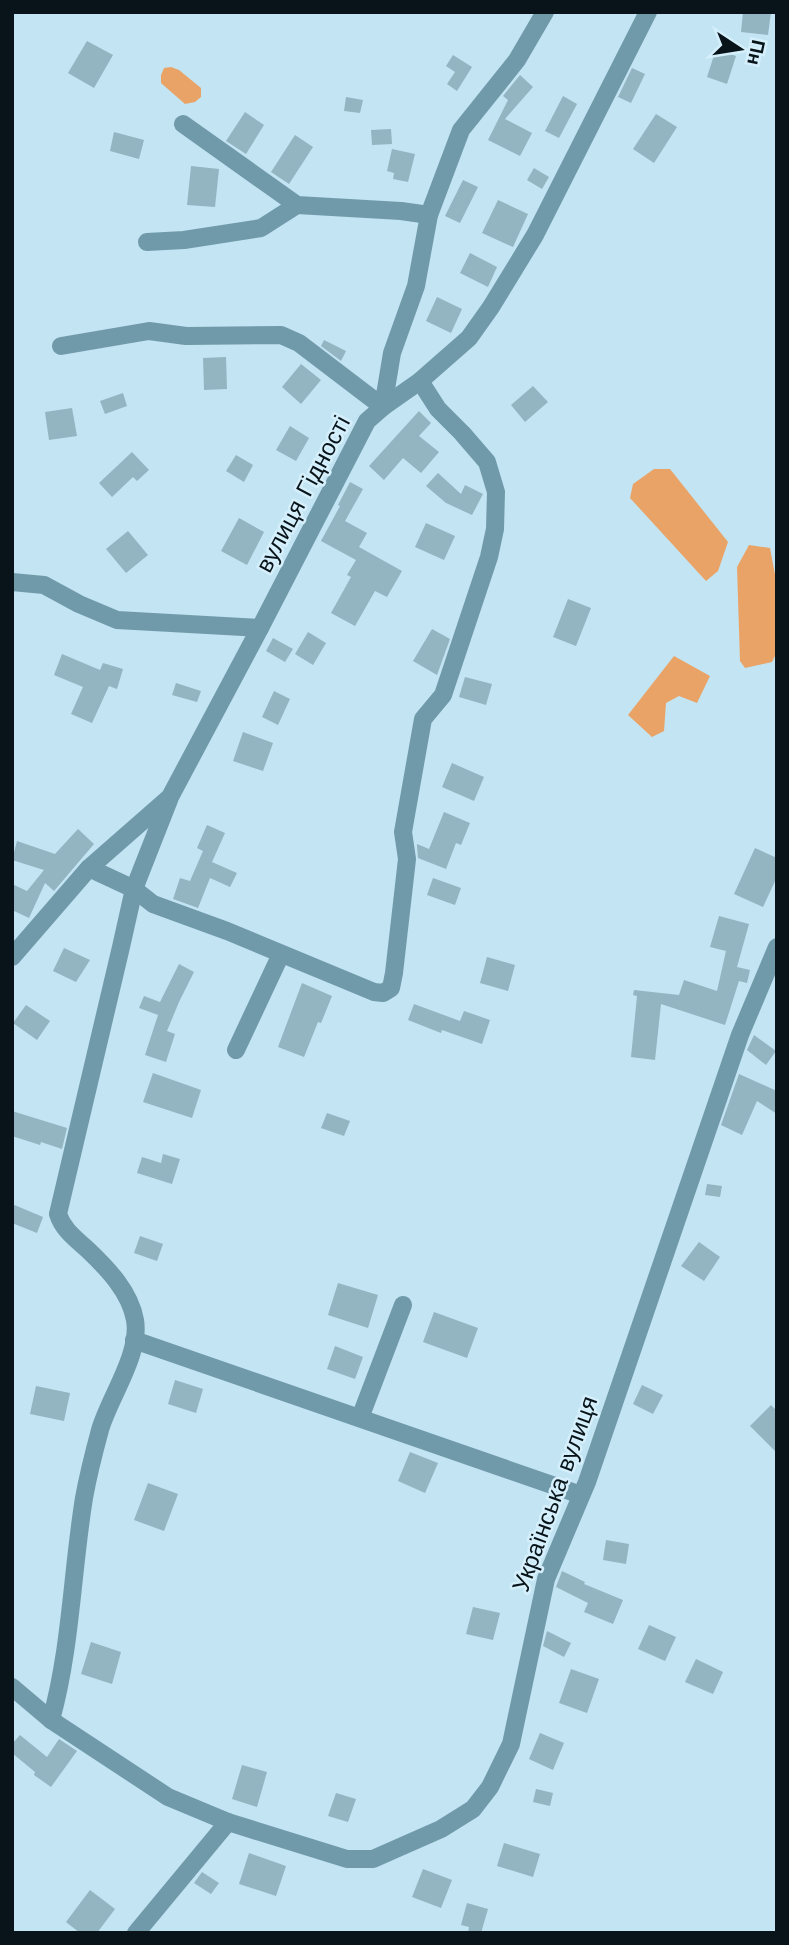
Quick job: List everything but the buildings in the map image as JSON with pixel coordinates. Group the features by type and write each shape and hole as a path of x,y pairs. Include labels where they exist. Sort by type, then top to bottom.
{"street":[{"path":"61,346 149,331 186,336 281,335 299,343 383,407 392,353 416,286 429,215 461,130 517,60 545,12"},
{"name":"вулиця Гідності","path":"12,957 89,868 170,797 261,628 367,421 421,381 469,338 491,307 535,235 648,12"},
{"path":"183,124 296,205 429,215"},
{"path":"147,242 184,240 261,228 296,205"},
{"path":"89,868 134,889 153,904 374,992 383,993 391,988 407,859 403,832 423,719 443,695 486,568 495,529 496,492 486,462 438,409 421,381"},
{"path":"12,582 44,584 79,604 117,620 261,628"},
{"path":"51,1720 57,1700 69,1622 84,1497 101,1427 124,1375 136,1322 130,1300 102,1262 62,1225 58,1214 134,889 170,797"},
{"name":"Українська вулиця","path":"12,1687 51,1720 168,1797 228,1822 346,1859 373,1858 441,1829 473,1809 490,1787 511,1744 546,1579 581,1495 740,1035 777,947"},
{"path":"236,1050 281,954"},
{"path":"360,1418 402,1305"},
{"path":"134,1340 581,1495"},
{"path":"136,1933 228,1822"}],"shaded area":[{"path":"164,68 179,70 201,88 201,97 195,102 185,104 161,83"},
{"path":"654,469 670,469 728,542 718,571 706,581 630,498 633,484"},
{"path":"749,545 770,548 777,585 777,652 772,662 745,668 740,661 737,567"},
{"path":"674,656 710,676 697,703 679,696 666,703 664,731 652,737 628,715"}]}
